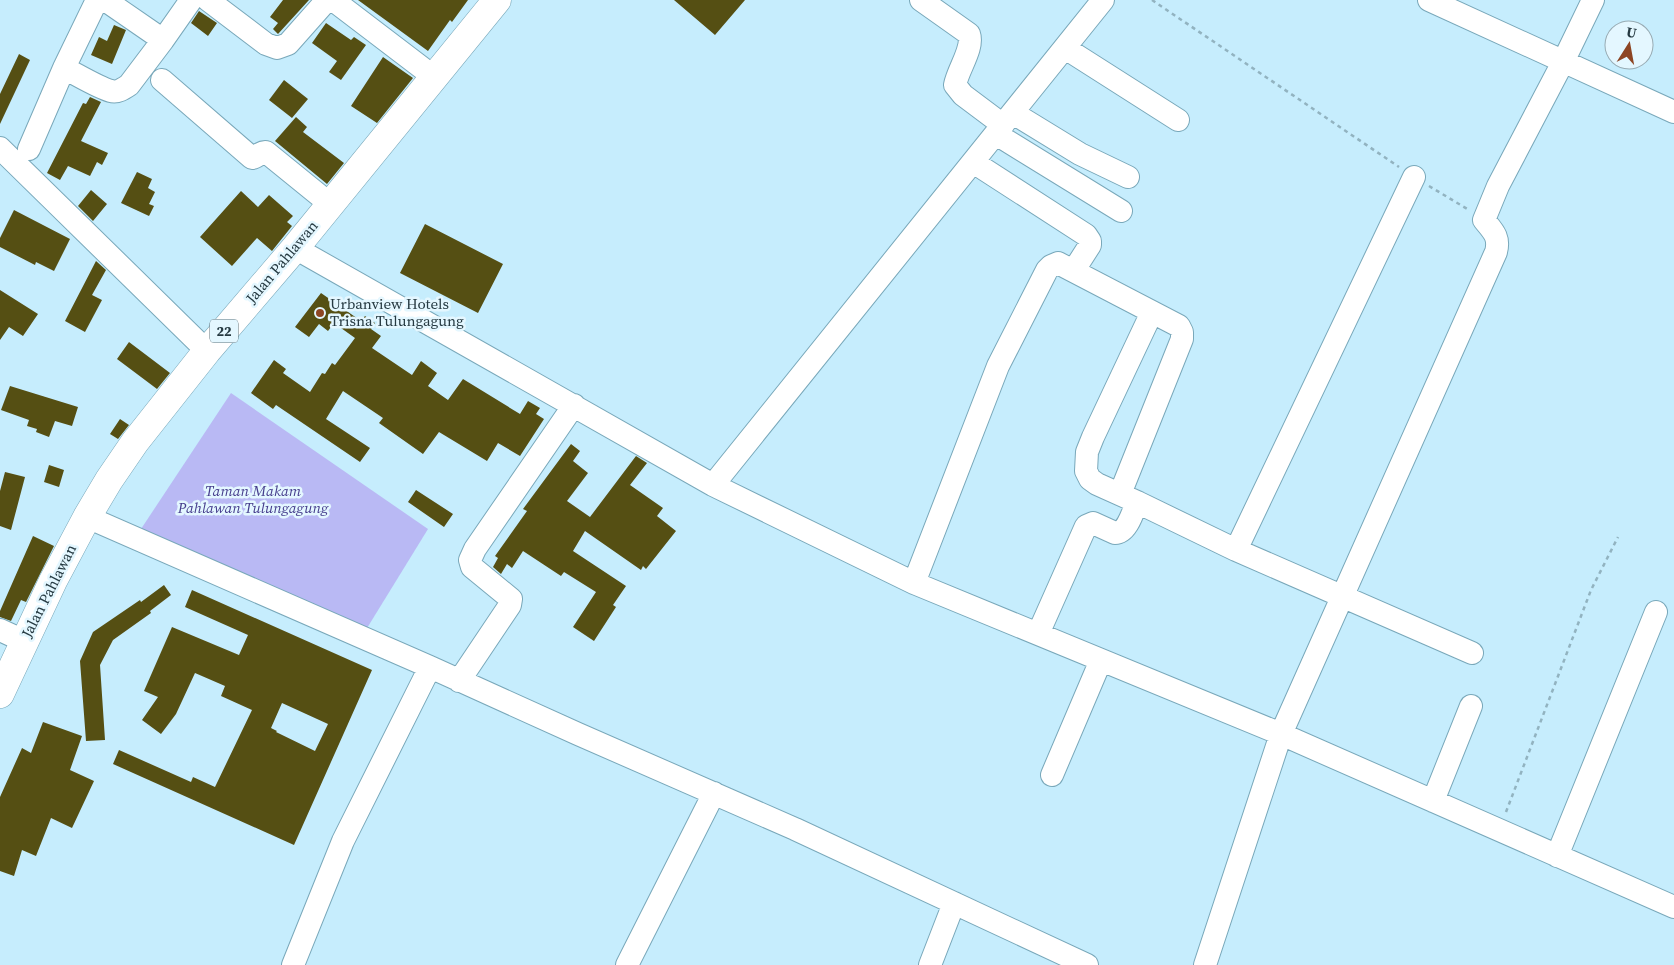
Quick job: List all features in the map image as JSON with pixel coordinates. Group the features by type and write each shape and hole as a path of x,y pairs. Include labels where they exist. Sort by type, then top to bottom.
{"highway":[{"name":"Jalan Pahlawan","path":"0,694 12,636 109,480 135,442 207,351 295,248 497,0"}],"street":[{"path":"29,149 64,68 97,0"},
{"path":"105,0 164,40"},
{"path":"64,68 110,91 120,90 129,85 164,40 191,0"},
{"path":"208,0 266,44 277,48 288,44 327,0"},
{"path":"333,0 434,76"},
{"path":"921,0 969,34 971,40 957,77 956,86 963,96 1121,211"},
{"path":"713,484 1104,0"},
{"path":"1428,0 1674,112"},
{"path":"1205,965 1281,734 1496,252 1497,235 1484,220 1498,186 1593,0"},
{"path":"1065,48 1178,120"},
{"path":"162,80 252,158 265,152 330,204"},
{"path":"1004,124 1080,154 1128,177"},
{"path":"0,148 207,351"},
{"path":"973,162 1086,236 1090,241 1090,246 1074,270"},
{"path":"1236,550 1414,177"},
{"path":"295,248 713,484 914,583 1281,734 1674,907"},
{"path":"914,583 1002,357 1047,270 1058,263 1179,326 1182,332 1182,339 1129,498 1124,529 1118,533 1093,523 1086,526 1038,634"},
{"path":"1152,312 1092,437 1087,452 1086,471 1090,478 1097,484 1236,550 1472,653"},
{"path":"459,681 510,605 511,599 472,567 470,560 475,549 574,405"},
{"path":"86,517 795,829 1087,965"},
{"path":"1557,856 1656,612"},
{"path":"1052,774 1100,660"},
{"path":"293,965 343,841 430,667"},
{"path":"1433,801 1471,706"},
{"path":"627,965 714,793"},
{"path":"930,965 954,903"}],"path":[{"path":"1152,0 1414,177 1484,220"},
{"path":"1499,830 1591,590 1618,537"}],"green space":[{"name":"Taman Makam Pahlawan Tulungagung","path":"231,393 428,529 364,633 139,532"}],"building":[{"path":"283,0 309,0 278,34 273,29 278,23 270,17"},
{"path":"358,0 468,0 452,22 450,20 428,51"},
{"path":"674,0 745,0 715,35"},
{"path":"199,11 217,23 208,36 191,23"},
{"path":"326,23 351,40 354,37 366,45 341,80 329,72 337,61 312,43"},
{"path":"114,25 126,30 112,64 91,55 99,37 107,41"},
{"path":"19,54 30,60 0,124 0,94"},
{"path":"383,57 413,78 377,123 351,106"},
{"path":"284,80 308,99 292,118 269,100"},
{"path":"90,97 101,102 81,141 108,153 102,165 97,162 90,176 68,166 60,180 47,173 83,103 86,104"},
{"path":"296,117 307,127 303,132 344,163 327,184 275,141"},
{"path":"137,172 152,179 148,188 155,192 149,204 154,206 149,216 121,203"},
{"path":"91,190 107,204 93,221 78,206"},
{"path":"241,191 258,207 269,195 293,216 287,222 292,226 272,251 257,238 232,266 200,237"},
{"path":"14,210 70,239 54,271 36,262 35,265 0,247 0,238"},
{"path":"425,224 503,264 478,313 400,273"},
{"path":"96,261 106,270 92,295 102,300 85,332 65,321"},
{"path":"0,290 38,314 23,336 9,327 0,340"},
{"path":"321,293 361,321 365,316 375,323 371,329 381,336 372,348 412,375 421,361 437,373 428,386 448,400 463,379 520,414 528,401 540,408 536,414 544,419 520,456 498,443 487,461 439,432 423,454 379,423 383,418 343,391 326,419 370,448 360,462 276,405 273,409 251,393 274,360 286,369 283,373 310,392 322,373 325,374 332,363 335,365 355,338 334,323 328,331 319,324 309,337 295,327"},
{"path":"129,342 170,373 157,389 117,359"},
{"path":"10,386 78,407 72,426 55,421 49,437 36,432 37,429 27,426 29,420 1,410"},
{"path":"120,419 129,425 118,439 110,434"},
{"path":"571,444 580,451 573,461 588,473 567,501 590,517 636,456 647,463 630,485 663,508 657,516 676,531 646,569 643,566 641,570 585,531 573,551 626,586 613,605 616,607 594,641 573,627 596,592 564,572 561,576 523,551 512,568 507,564 501,574 493,567 498,558 495,556 527,511 523,509"},
{"path":"49,465 64,470 59,487 44,482"},
{"path":"5,472 25,477 11,530 0,526 0,491"},
{"path":"416,490 453,514 444,527 408,502"},
{"path":"33,536 54,546 26,602 21,600 11,621 0,617 0,611"},
{"path":"164,585 171,595 150,611 151,613 113,640 100,665 105,740 86,741 80,661 93,632"},
{"path":"192,590 372,670 294,845 113,764 119,750 191,782 193,777 215,787 252,710 221,696 225,686 195,673 176,714 161,734 142,720 158,697 144,691 172,627 239,655 248,635 185,607","holes":["282,703 328,724 315,751 271,728"]},
{"path":"43,722 82,736 70,770 94,781 72,828 51,818 36,856 22,850 14,876 0,871 0,797 22,748 31,753"}],"place":[{"name":"Urbanview Hotels Trisna Tulungagung","path":"320,313"}]}
